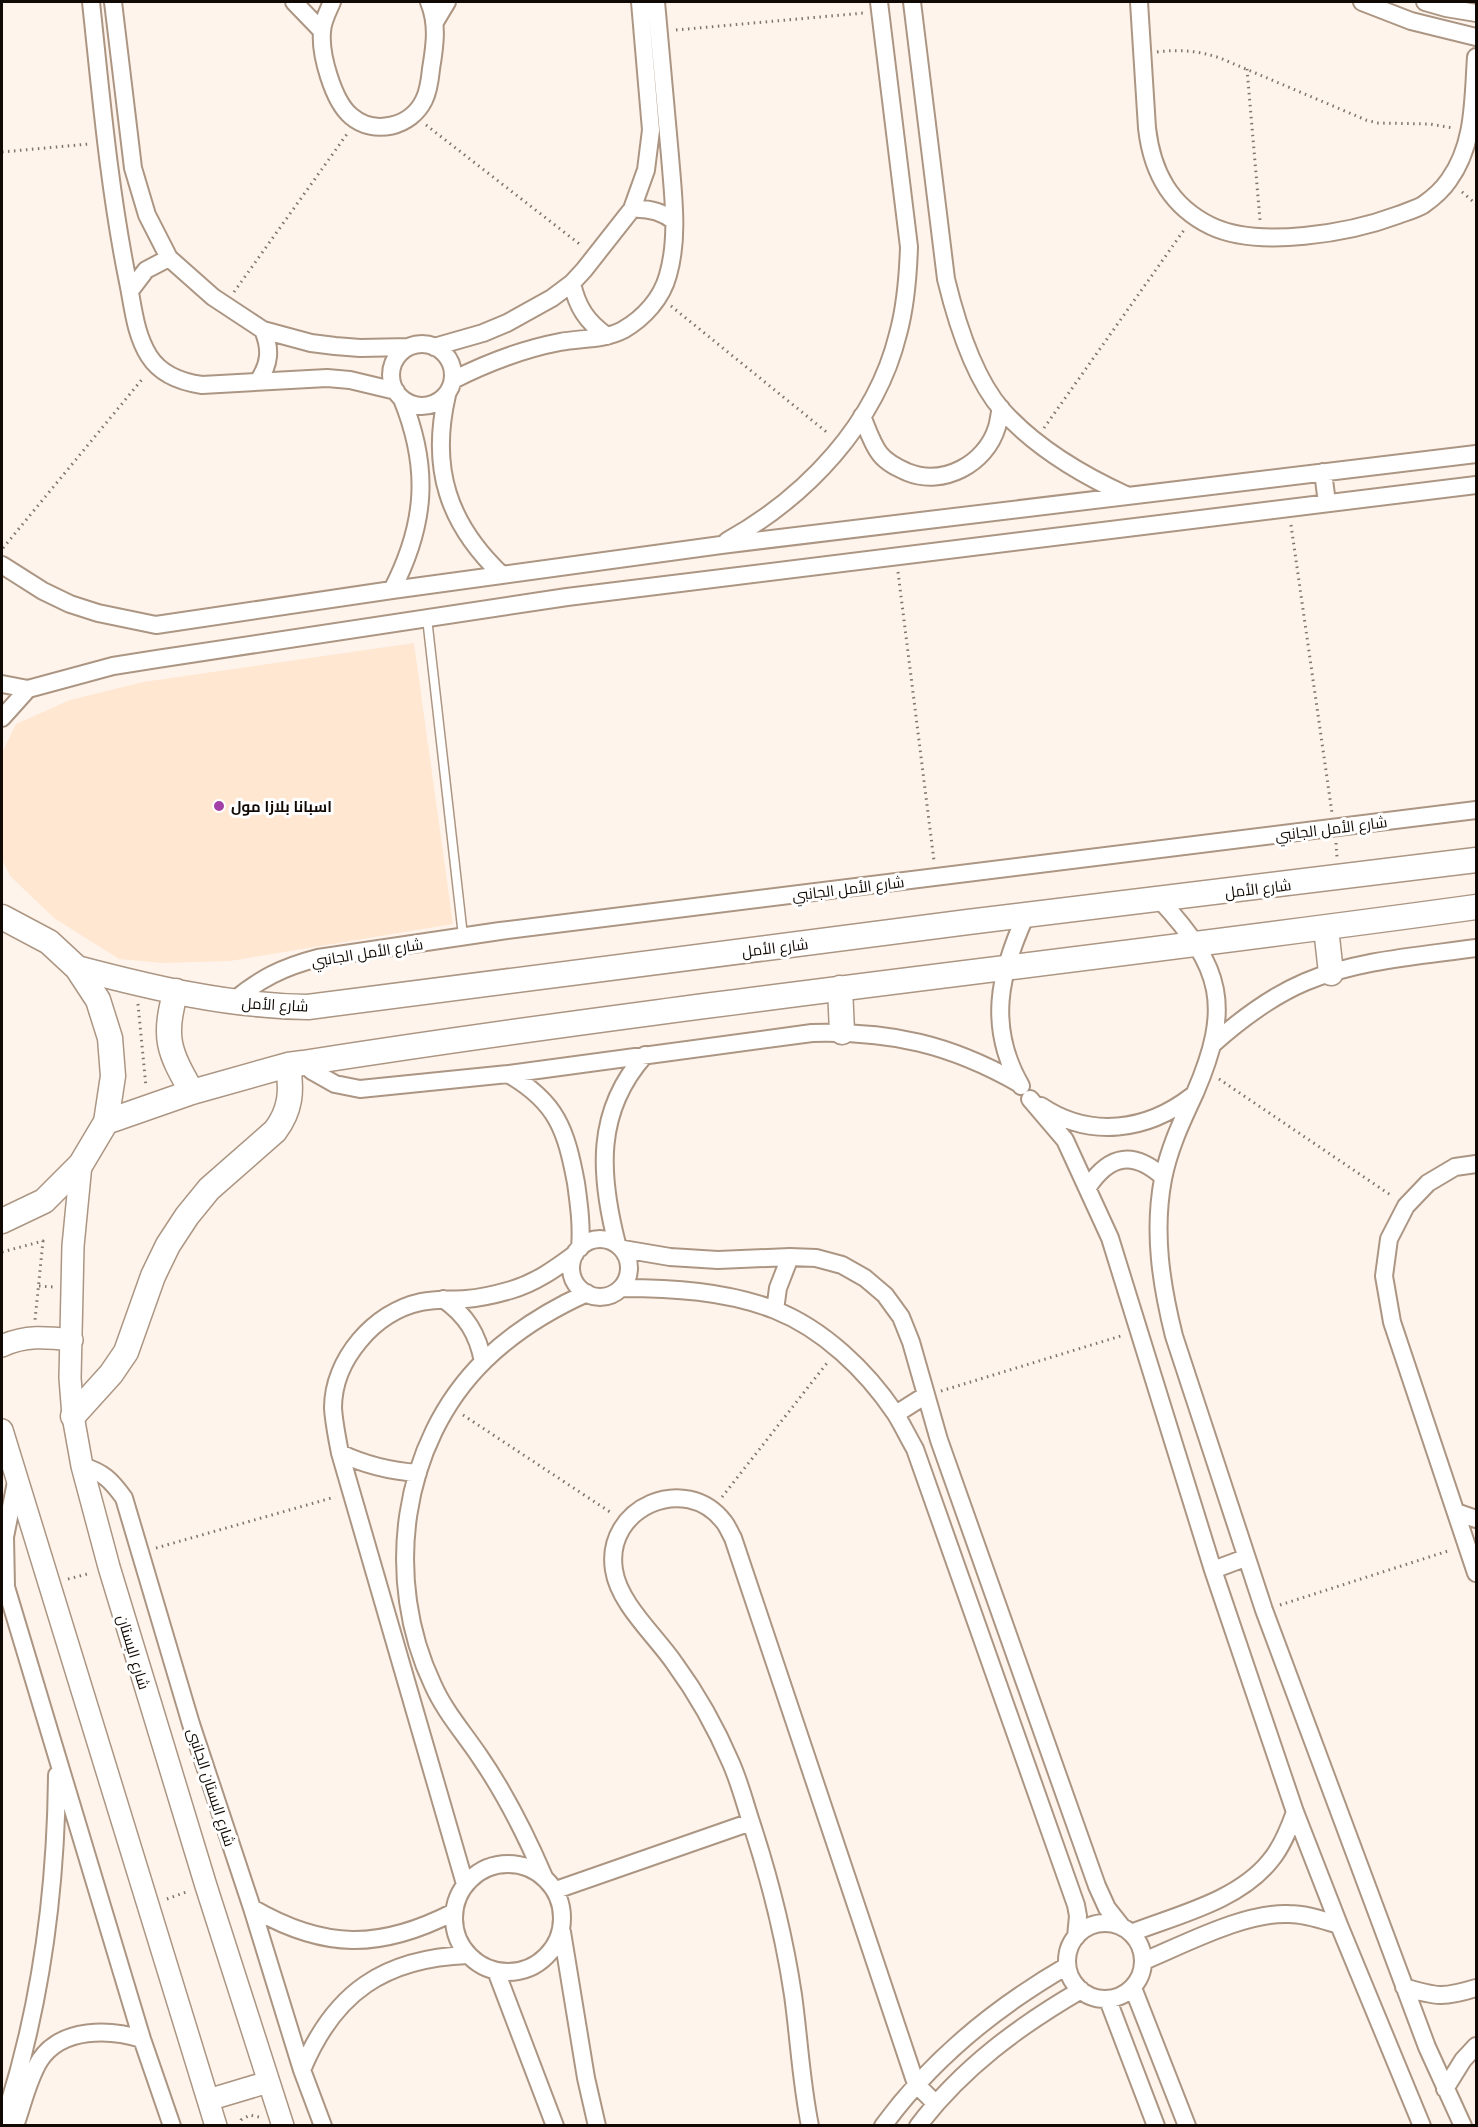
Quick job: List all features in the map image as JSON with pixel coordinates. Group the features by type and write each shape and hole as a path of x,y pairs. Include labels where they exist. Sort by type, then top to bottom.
{"main road":[{"name":"شارع الأمل","path":"77,968 194,997 269,1007 308,1007 1476,860"},
{"path":"106,1122 192,1092 296,1064 445,1040 840,988 1198,945 1476,907"},
{"path":"2,917 49,942 77,968 98,1000 110,1038 113,1076 106,1122 81,1164 44,1201 2,1221"},
{"path":"1326,928 1331,973"},
{"path":"840,988 842,1032"},
{"path":"176,991 170,1014 169,1037 174,1061 192,1092"},
{"path":"73,1416 111,1374 126,1352 153,1276 168,1245 187,1216 209,1189 275,1131 284,1120 289,1106 296,1064"}],"street":[{"path":"91,2 115,211 134,318 143,345 155,364 171,377 184,382 220,385 327,378 373,384 399,395 410,404 420,406 439,401 450,387 474,370 516,353 561,342 607,336 624,329 638,319 659,296 672,257 674,221 656,2"},
{"path":"114,2 133,168 147,216 169,258 190,279 225,306 262,330 311,343 335,346 368,348 410,347 422,344 434,347 449,360 453,370 441,419 441,469 456,517 468,538 502,575"},
{"path":"294,2 322,32"},
{"path":"332,2 322,32 326,63 339,102 345,111 357,120 382,127 402,123 413,115 424,101 428,91 435,22 429,2"},
{"path":"435,22 447,2"},
{"path":"434,347 475,336 507,323 552,298 572,283 596,257 632,208 646,170 651,130 640,2"},
{"path":"912,2 946,279 954,314 967,347 982,378 1001,408 1029,436 1092,480 1127,495"},
{"path":"1139,2 1148,138 1155,169 1165,187 1178,203 1194,216 1231,233 1295,236 1338,231 1381,221 1422,206 1448,182 1458,167 1470,133 1476,57"},
{"path":"1362,2 1411,21 1476,38"},
{"path":"1425,2 1476,13"},
{"path":"721,545 774,511 814,476 842,444 862,416 889,364 902,316 908,277 909,247 880,7"},
{"path":"632,208 658,212 674,221"},
{"path":"130,291 146,270 169,258"},
{"path":"572,283 580,308 591,324 607,336"},
{"path":"258,381 268,362 267,340 262,330"},
{"path":"392,590 405,564 420,510 422,481 419,453 412,425 392,381 395,361 410,347"},
{"path":"862,416 880,454 896,468 915,475 936,477 956,473 973,462 987,447 997,428 1001,408"},
{"path":"2,565 43,591 98,614 156,625 721,545 1476,453"},
{"path":"1323,472 1327,503"},
{"path":"2,684 28,689 113,666 567,597 1476,485"},
{"path":"2,718 28,689"},
{"name":"شارع الأمل الجانبي","path":"232,1002 253,984 295,964 318,958 463,936 1476,810"},
{"path":"1160,900 1198,945 1207,961 1215,988 1218,1015 1204,1070 1176,1135 1163,1177 1158,1218 1159,1258 1164,1298 1173,1336 1264,1610 1404,1987 1445,2089 1463,2126"},
{"path":"2,904 24,925 49,942"},
{"path":"1026,915 1014,942 1000,997 1001,1033 1005,1051 1030,1100 1065,1140 1110,1238 1212,1570 1295,1812 1422,2126"},
{"path":"1212,1044 1233,1025 1280,994 1331,973 1368,963 1476,948"},
{"path":"296,1064 335,1084 360,1089 508,1074 812,1033 842,1032 872,1033 926,1044 975,1060 1020,1084"},
{"path":"508,1074 538,1094 554,1115 567,1139 581,1215 572,1272 574,1280 587,1293 601,1296 621,1288 626,1281 629,1265 620,1246 610,1214 606,1172 607,1124 621,1087 645,1056"},
{"path":"1030,1100 1051,1113 1076,1123 1101,1127 1126,1126 1151,1120 1174,1110 1194,1094"},
{"path":"1088,1187 1098,1172 1114,1162 1132,1160 1141,1162 1150,1165 1163,1177"},
{"name":"شارع البستان","path":"81,1164 73,1246 70,1378 73,1416 82,1466 109,1568 206,1886 283,2126"},
{"path":"1476,1164 1455,1167 1428,1183 1406,1206 1389,1239 1384,1276 1392,1322 1476,1572"},
{"path":"465,1884 340,1453 333,1406 337,1382 346,1360 359,1340 376,1324 396,1311 419,1302 466,1299 513,1290 535,1281 588,1242 597,1239 670,1257 718,1260 816,1258 842,1265 865,1278 885,1295 901,1317 911,1342 939,1440 1097,1886 1107,1908 1142,1951 1143,1971 1133,1988 1126,1994 1108,2000 1094,1998 1081,1990 1070,1975 1067,1955 1076,1937 1078,1916 1076,1905 915,1449 896,1414 866,1376 838,1349 776,1310 710,1294 666,1289 621,1288"},
{"path":"776,1310 778,1288 790,1257"},
{"path":"587,1293 531,1322 483,1362 449,1406 432,1436 418,1473 406,1526 405,1572 408,1608 419,1652 433,1686 446,1710 479,1754 508,1802 544,1877 556,1890 562,1910 561,1931 586,2078 597,2126"},
{"path":"443,1299 456,1308 471,1325 481,1346 483,1362"},
{"path":"2,1346 27,1338 72,1340"},
{"path":"896,1414 926,1395"},
{"path":"2,1430 216,2126"},
{"path":"340,1453 370,1466 418,1473"},
{"name":"شارع البستان الجانبى","path":"82,1466 99,1471 115,1484 124,1498 191,1724 252,1908 302,2070 323,2126"},
{"path":"17,1476 5,1537 6,1587 142,2040 172,2126"},
{"path":"810,2126 785,1950 764,1864 732,1764 698,1697 665,1650 629,1605 619,1588 614,1570 613,1553 617,1537 625,1522 640,1508 658,1500 678,1498 695,1502 711,1510 724,1522 732,1538 916,2084 935,2103"},
{"path":"1456,1512 1476,1519"},
{"path":"1212,1570 1245,1558"},
{"path":"2,2126 24,2051 45,1940 56,1830 57,1759"},
{"path":"1076,1937 1092,1925 1102,1923 1127,1930 1227,1896 1251,1881 1270,1862 1286,1838 1295,1812"},
{"path":"556,1890 751,1822"},
{"path":"544,1877 525,1866 503,1864 482,1870 465,1884 456,1902 454,1912 456,1935 468,1955 481,1965 495,1971 508,1972 531,1967 551,1952 561,1931"},
{"path":"252,1908 279,1924 307,1934 338,1940 368,1940 398,1936 427,1926 454,1912"},
{"path":"1144,1961 1236,1923 1262,1916 1288,1914 1314,1917 1339,1925"},
{"path":"302,2070 327,2022 345,2001 365,1984 389,1970 415,1961 441,1956 468,1955"},
{"path":"883,2126 916,2084 954,2047 987,2019 1067,1966"},
{"path":"495,1971 555,2126"},
{"path":"1404,1987 1428,1994 1451,1996 1476,1988"},
{"path":"1133,1988 1187,2126"},
{"path":"918,2126 935,2103 964,2074 1019,2028 1081,1990"},
{"path":"1108,2000 1156,2126"},
{"path":"15,2126 34,2072 40,2059 50,2049 81,2034 123,2033 142,2040"},
{"path":"1445,2089 1463,2060 1476,2046"},
{"path":"208,2100 268,2082"}],"lane":[{"path":"427,618 463,936"}],"path":[{"path":"659,32 880,7"},
{"path":"1143,55 1174,50 1200,52 1247,69 1372,122 1439,125 1470,133"},
{"path":"1247,69 1262,236"},
{"path":"413,115 596,257"},
{"path":"225,306 357,120"},
{"path":"2,152 106,143"},
{"path":"1029,436 1043,429 1048,423 1194,216"},
{"path":"659,296 842,444"},
{"path":"2,549 155,364"},
{"path":"1288,508 1340,878"},
{"path":"896,557 936,877"},
{"path":"136,983 148,1107"},
{"path":"1204,1070 1406,1206"},
{"path":"2,1252 43,1242 35,1323"},
{"path":"926,1395 1137,1331"},
{"path":"711,1510 838,1349"},
{"path":"449,1406 625,1522"},
{"path":"140,1552 351,1493"},
{"path":"1264,1610 1467,1544"},
{"path":"49,1585 109,1568"},
{"path":"148,1905 206,1886"},
{"path":"240,2126 241,2120 250,2115 262,2117"}],"shaded area":[{"name":"اسبانا بلازا مول","path":"414,643 453,924 230,961 162,963 119,959 54,918 10,876 2,859 2,753 16,724 70,700 143,682"}],"place":[{"name":"اسبانا بلازا مول","path":"219,806"}]}
